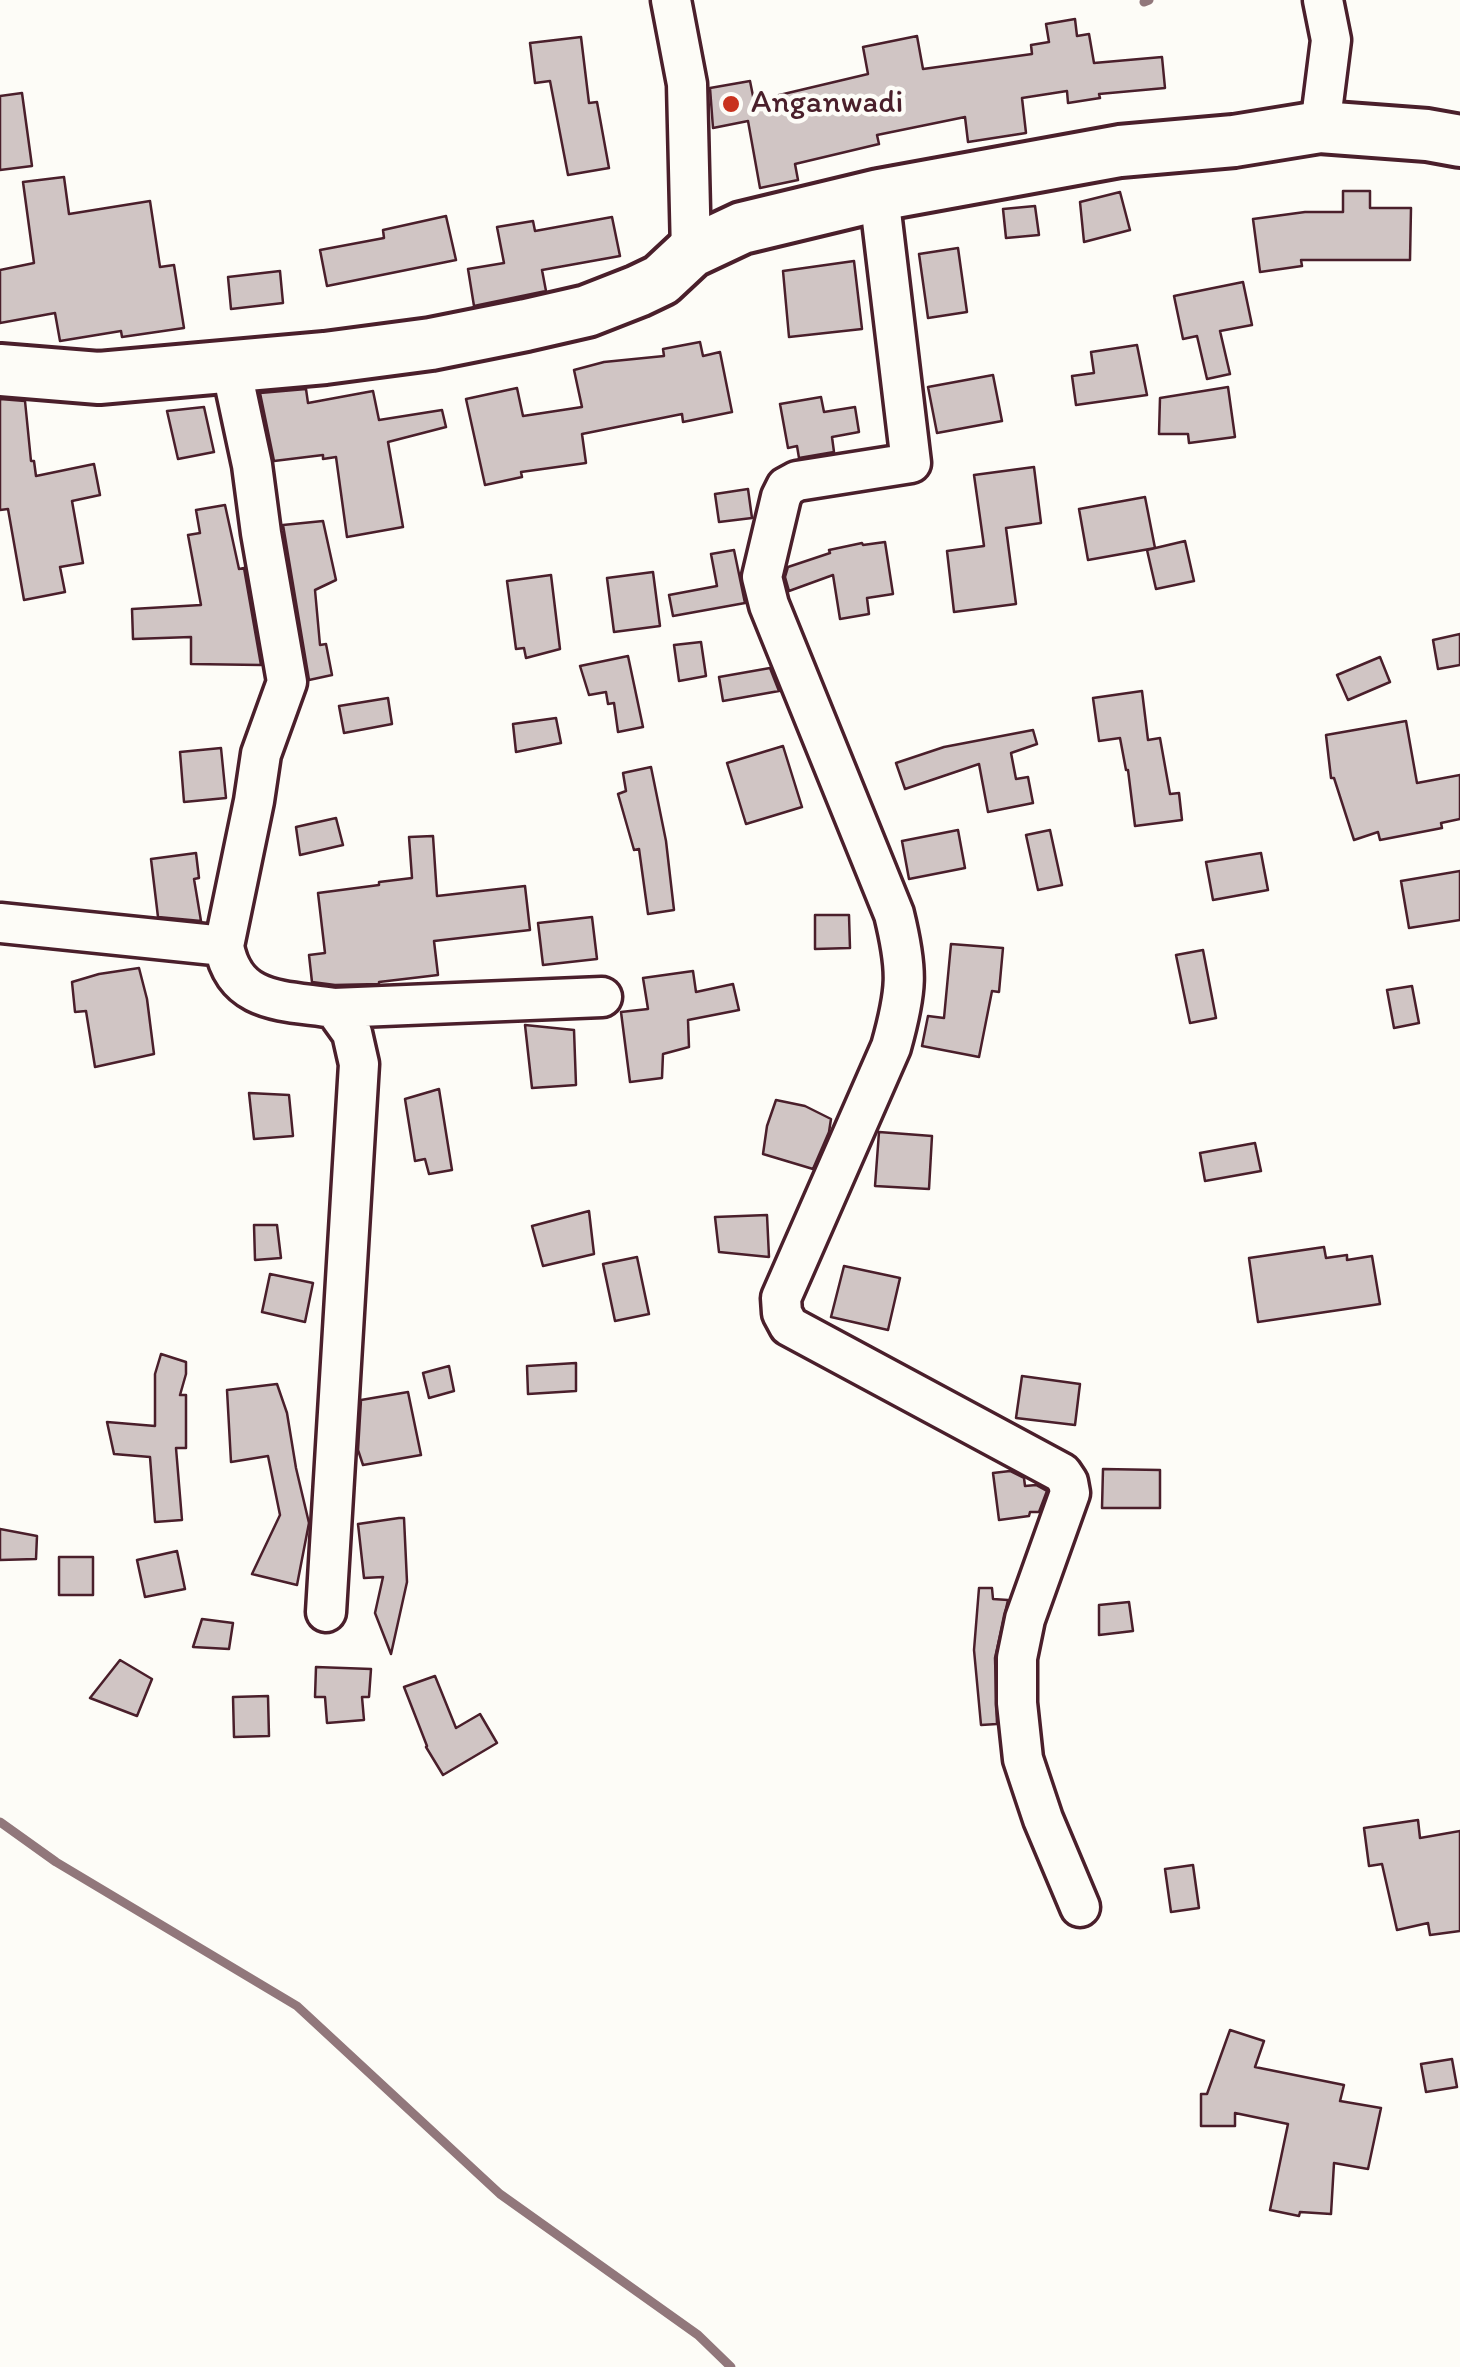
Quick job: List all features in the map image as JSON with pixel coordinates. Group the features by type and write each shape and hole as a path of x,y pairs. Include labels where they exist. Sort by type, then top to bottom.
{"main road":[{"path":"0,370 99,378 326,358 431,344 588,311 661,280 691,252 742,228 879,195 1120,151 1234,141 1320,127 1427,134 1460,141"}],"street":[{"path":"672,0 687,84 691,252"},
{"path":"1320,127 1331,40 1323,0"},
{"path":"879,195 910,463 797,481 786,488 762,577 769,605 894,914 906,980 891,1047 781,1298 782,1313 790,1326 1062,1473 1068,1482 1070,1493 1025,1619 1017,1658 1017,1703 1023,1759 1080,1907"},
{"path":"231,367 252,465 286,682 261,754 224,946 228,966 243,987 269,998 334,1008 602,997"},
{"path":"0,924 224,946"},
{"path":"326,1612 359,1064 352,1033 334,1008"}],"building":[{"path":"1075,19 1077,36 1089,34 1094,63 1162,57 1165,88 1099,94 1100,98 1068,103 1067,91 1022,98 1026,133 968,142 965,117 877,135 879,144 795,164 798,180 760,188 748,121 713,128 710,88 750,81 754,101 868,74 863,47 917,36 923,69 1032,54 1031,45 1049,42 1046,24"},
{"path":"581,37 589,103 597,102 609,168 568,175 550,81 535,83 530,43"},
{"path":"22,93 32,166 0,170 0,96"},
{"path":"64,177 69,214 150,201 160,267 174,265 184,328 122,337 121,331 60,341 55,313 0,323 0,270 34,263 23,182"},
{"path":"1343,191 1370,191 1370,208 1411,208 1410,260 1301,260 1302,266 1260,272 1253,219 1343,212"},
{"path":"1120,192 1130,230 1084,242 1080,202"},
{"path":"1035,206 1039,235 1006,238 1003,209"},
{"path":"446,216 456,260 327,286 320,250 384,238 383,230"},
{"path":"612,217 620,256 542,270 546,291 474,306 468,269 504,263 497,227 533,221 535,231"},
{"path":"958,248 967,312 928,318 919,254"},
{"path":"854,261 862,329 789,337 783,271"},
{"path":"280,271 283,303 231,309 228,277"},
{"path":"1243,282 1252,325 1220,331 1230,374 1207,379 1197,336 1183,339 1174,296"},
{"path":"700,342 703,356 720,352 732,412 683,422 682,414 582,434 586,463 521,472 522,477 485,485 466,399 517,388 523,416 582,407 574,370 604,362 664,356 663,349"},
{"path":"1137,345 1147,395 1076,405 1072,376 1094,373 1091,352"},
{"path":"993,375 1002,421 937,433 928,387"},
{"path":"1228,387 1235,437 1189,443 1188,434 1159,434 1160,398"},
{"path":"306,389 308,403 373,391 379,420 442,410 446,427 388,442 403,527 347,537 336,457 274,461 260,393"},
{"path":"821,397 824,412 855,407 859,432 832,437 834,452 799,458 797,446 788,448 780,404"},
{"path":"0,399 25,401 36,476 94,464 100,495 72,501 83,563 60,567 65,592 24,600 8,509 0,510"},
{"path":"204,407 214,452 178,459 167,411"},
{"path":"1034,467 1041,523 1006,528 1016,604 954,612 947,551 984,546 974,475"},
{"path":"748,489 752,518 719,522 715,494"},
{"path":"1145,497 1155,548 1088,560 1079,509"},
{"path":"225,505 239,569 244,568 261,665 191,664 191,637 133,639 132,609 201,605 188,535 200,533 196,510"},
{"path":"323,521 336,580 315,590 320,645 326,644 332,675 309,680 283,525"},
{"path":"1185,541 1194,581 1156,589 1147,550"},
{"path":"885,542 893,594 867,598 869,614 840,619 833,575 789,591 785,577 788,567 830,553 829,550"},
{"path":"734,550 745,603 673,616 669,595 717,586 711,554"},
{"path":"653,572 660,626 614,632 607,578"},
{"path":"551,575 560,649 526,658 524,648 516,649 507,581"},
{"path":"1460,634 1460,665 1438,669 1433,640"},
{"path":"701,642 706,676 679,681 674,645"},
{"path":"628,656 643,727 618,732 614,703 608,704 606,692 589,695 580,666"},
{"path":"1380,657 1390,682 1348,700 1337,675"},
{"path":"770,668 779,691 723,701 719,677"},
{"path":"1142,691 1148,740 1160,738 1170,794 1179,793 1182,820 1135,826 1120,738 1099,741 1093,698"},
{"path":"388,698 392,724 344,733 339,706"},
{"path":"556,718 561,743 516,752 513,724"},
{"path":"1406,721 1417,783 1460,775 1460,819 1441,823 1442,828 1380,840 1378,832 1354,840 1331,778 1326,735"},
{"path":"1033,730 1037,744 1011,753 1016,779 1028,777 1033,803 988,812 979,764 905,789 896,763 944,747"},
{"path":"783,746 802,807 746,824 727,763"},
{"path":"221,748 226,798 184,802 180,752"},
{"path":"651,767 666,841 674,910 648,914 639,849 634,850 618,794 626,791 623,773"},
{"path":"336,818 343,845 300,855 296,827"},
{"path":"958,830 965,868 909,879 902,841"},
{"path":"1050,830 1062,885 1038,890 1026,835"},
{"path":"433,836 437,896 525,886 530,930 434,941 438,975 379,984 312,982 309,955 325,953 318,893 412,878 409,837"},
{"path":"196,853 199,878 194,879 201,921 158,917 151,859"},
{"path":"1261,853 1268,890 1213,900 1206,862"},
{"path":"1460,871 1460,920 1409,928 1401,881"},
{"path":"815,915 849,915 850,948 815,949"},
{"path":"592,917 597,959 543,965 538,923"},
{"path":"951,944 1003,948 999,992 992,991 979,1057 922,1046 928,1016 944,1018"},
{"path":"1203,950 1216,1018 1190,1023 1176,955"},
{"path":"139,968 154,1054 95,1067 86,1011 75,1012 72,982"},
{"path":"693,971 696,992 733,984 739,1010 688,1020 689,1047 663,1054 662,1078 630,1082 621,1012 648,1009 643,978"},
{"path":"1412,986 1419,1023 1394,1028 1387,990"},
{"path":"525,1025 574,1030 576,1085 532,1088"},
{"path":"439,1089 452,1170 429,1174 425,1159 415,1161 405,1099"},
{"path":"249,1093 289,1095 293,1136 254,1139"},
{"path":"776,1100 805,1106 831,1119 813,1169 763,1154"},
{"path":"879,1132 932,1136 929,1189 875,1186"},
{"path":"1255,1143 1261,1171 1205,1181 1200,1153"},
{"path":"589,1211 594,1254 543,1266 532,1226"},
{"path":"767,1215 769,1257 719,1252 715,1217"},
{"path":"254,1225 277,1225 281,1258 255,1260"},
{"path":"1324,1247 1326,1258 1372,1256 1380,1304 1258,1322 1249,1258"},
{"path":"637,1257 649,1314 615,1321 603,1264"},
{"path":"844,1266 900,1278 888,1330 831,1317"},
{"path":"270,1274 313,1283 305,1322 262,1312"},
{"path":"161,1354 186,1362 180,1395 186,1395 186,1448 176,1448 182,1520 155,1522 150,1457 114,1454 107,1422 155,1426 155,1374"},
{"path":"576,1363 576,1391 528,1394 527,1366"},
{"path":"449,1366 454,1391 429,1398 423,1373"},
{"path":"1022,1376 1080,1384 1075,1425 1016,1418"},
{"path":"277,1384 287,1413 309,1523 297,1585 252,1574 280,1515 268,1456 231,1462 227,1390"},
{"path":"408,1392 421,1455 363,1465 358,1450 361,1400"},
{"path":"1103,1469 1160,1470 1160,1508 1102,1508"},
{"path":"1010,1471 1024,1478 1025,1486 1036,1485 1047,1491 1039,1512 999,1520 993,1473"},
{"path":"404,1518 407,1582 391,1654 375,1613 383,1577 364,1578 358,1524"},
{"path":"0,1529 37,1536 36,1559 0,1560"},
{"path":"177,1551 185,1589 145,1597 137,1560"},
{"path":"59,1557 93,1557 93,1595 59,1595"},
{"path":"979,1588 992,1588 993,1599 1008,1600 995,1658 997,1724 981,1725 974,1650"},
{"path":"1129,1602 1133,1631 1099,1635 1099,1605"},
{"path":"202,1619 233,1623 229,1649 193,1647"},
{"path":"120,1660 152,1679 137,1716 90,1698"},
{"path":"316,1667 371,1669 369,1697 362,1697 364,1720 327,1723 325,1697 315,1697"},
{"path":"435,1676 456,1728 480,1714 497,1743 443,1775 426,1747 404,1687"},
{"path":"268,1696 269,1736 234,1737 233,1697"},
{"path":"1418,1820 1420,1838 1460,1831 1460,1931 1430,1935 1428,1923 1397,1930 1382,1864 1369,1866 1364,1828"},
{"path":"1193,1865 1199,1908 1171,1912 1165,1869"},
{"path":"1230,2030 1264,2041 1255,2067 1344,2085 1340,2101 1381,2108 1368,2169 1334,2163 1331,2214 1300,2212 1299,2216 1270,2210 1288,2124 1235,2113 1235,2126 1201,2126 1201,2094 1207,2094"},
{"path":"1452,2059 1457,2087 1426,2092 1421,2064"}],"waterway":[{"path":"1144,2 1149,0"},
{"path":"0,1822 56,1862 297,2006 500,2194 698,2335 731,2367"}],"place":[{"name":"Anganwadi","path":"731,104"}]}
